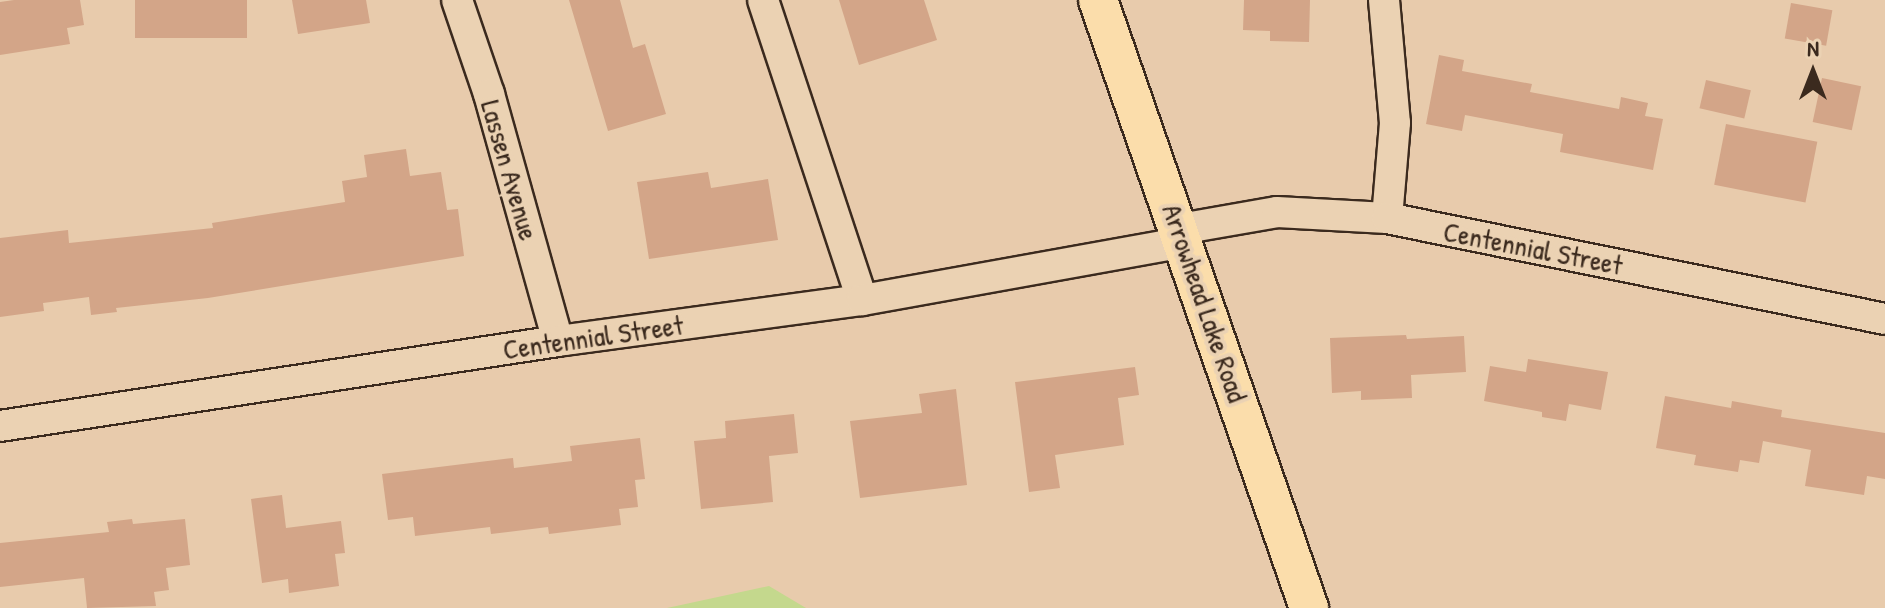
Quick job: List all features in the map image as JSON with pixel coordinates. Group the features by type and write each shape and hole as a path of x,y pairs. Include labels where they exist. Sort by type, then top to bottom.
{"main road":[{"name":"Arrowhead Lake Road","path":"1098,0 1309,608"}],"street":[{"name":"Lassen Avenue","path":"457,0 489,94 558,341"},
{"path":"763,0 862,300"},
{"path":"1384,0 1395,123 1387,218"},
{"name":"Centennial Street","path":"0,426 558,341 862,300 1182,235 1277,212 1387,218 1885,319"}],"green space":[{"path":"769,586 806,608 667,608"}],"building":[{"path":"80,0 84,25 67,28 70,44 0,55 0,2"},
{"path":"135,0 247,0 247,38 135,38"},
{"path":"292,0 366,0 370,23 298,34"},
{"path":"569,0 620,0 633,48 645,44 666,114 608,131"},
{"path":"839,0 924,0 937,40 859,65"},
{"path":"1244,0 1310,0 1309,42 1270,41 1270,31 1243,30"},
{"path":"1791,3 1832,10 1826,46 1785,38"},
{"path":"1439,55 1464,60 1462,71 1532,84 1530,92 1619,109 1621,97 1648,103 1645,116 1663,119 1653,170 1560,152 1563,134 1465,115 1462,131 1426,124"},
{"path":"1822,78 1861,86 1852,130 1813,122"},
{"path":"1706,80 1751,90 1744,119 1699,108"},
{"path":"1726,124 1817,142 1805,203 1714,185"},
{"path":"406,149 410,176 441,172 447,210 458,209 464,256 208,298 116,308 117,312 91,315 89,297 43,303 44,311 0,317 0,238 68,230 69,243 213,228 212,223 345,202 342,181 367,177 364,155"},
{"path":"708,172 711,188 768,179 778,240 649,259 637,182"},
{"path":"1406,335 1407,339 1464,336 1466,372 1411,375 1412,398 1361,400 1361,391 1332,393 1330,338"},
{"path":"1528,359 1608,372 1601,410 1569,404 1566,421 1542,417 1542,412 1484,401 1490,366 1526,372"},
{"path":"1135,367 1139,395 1118,398 1124,445 1055,455 1060,488 1029,492 1015,382"},
{"path":"956,389 967,485 860,498 850,421 922,413 919,394"},
{"path":"1665,396 1731,408 1732,401 1782,410 1781,417 1885,433 1885,479 1867,476 1864,495 1805,486 1811,450 1763,441 1759,463 1740,460 1738,472 1694,465 1696,455 1656,448"},
{"path":"794,414 798,453 769,456 773,502 701,509 694,441 726,438 725,421"},
{"path":"640,438 645,479 635,480 638,507 619,509 621,525 549,534 548,527 491,534 490,527 415,536 413,517 388,520 382,474 513,458 514,468 572,461 570,446"},
{"path":"282,495 286,528 341,521 345,553 335,554 339,586 289,593 288,579 262,583 251,499"},
{"path":"132,519 133,524 185,519 190,565 166,568 169,590 154,592 156,606 87,608 84,578 0,587 0,543 109,532 107,522"}]}
